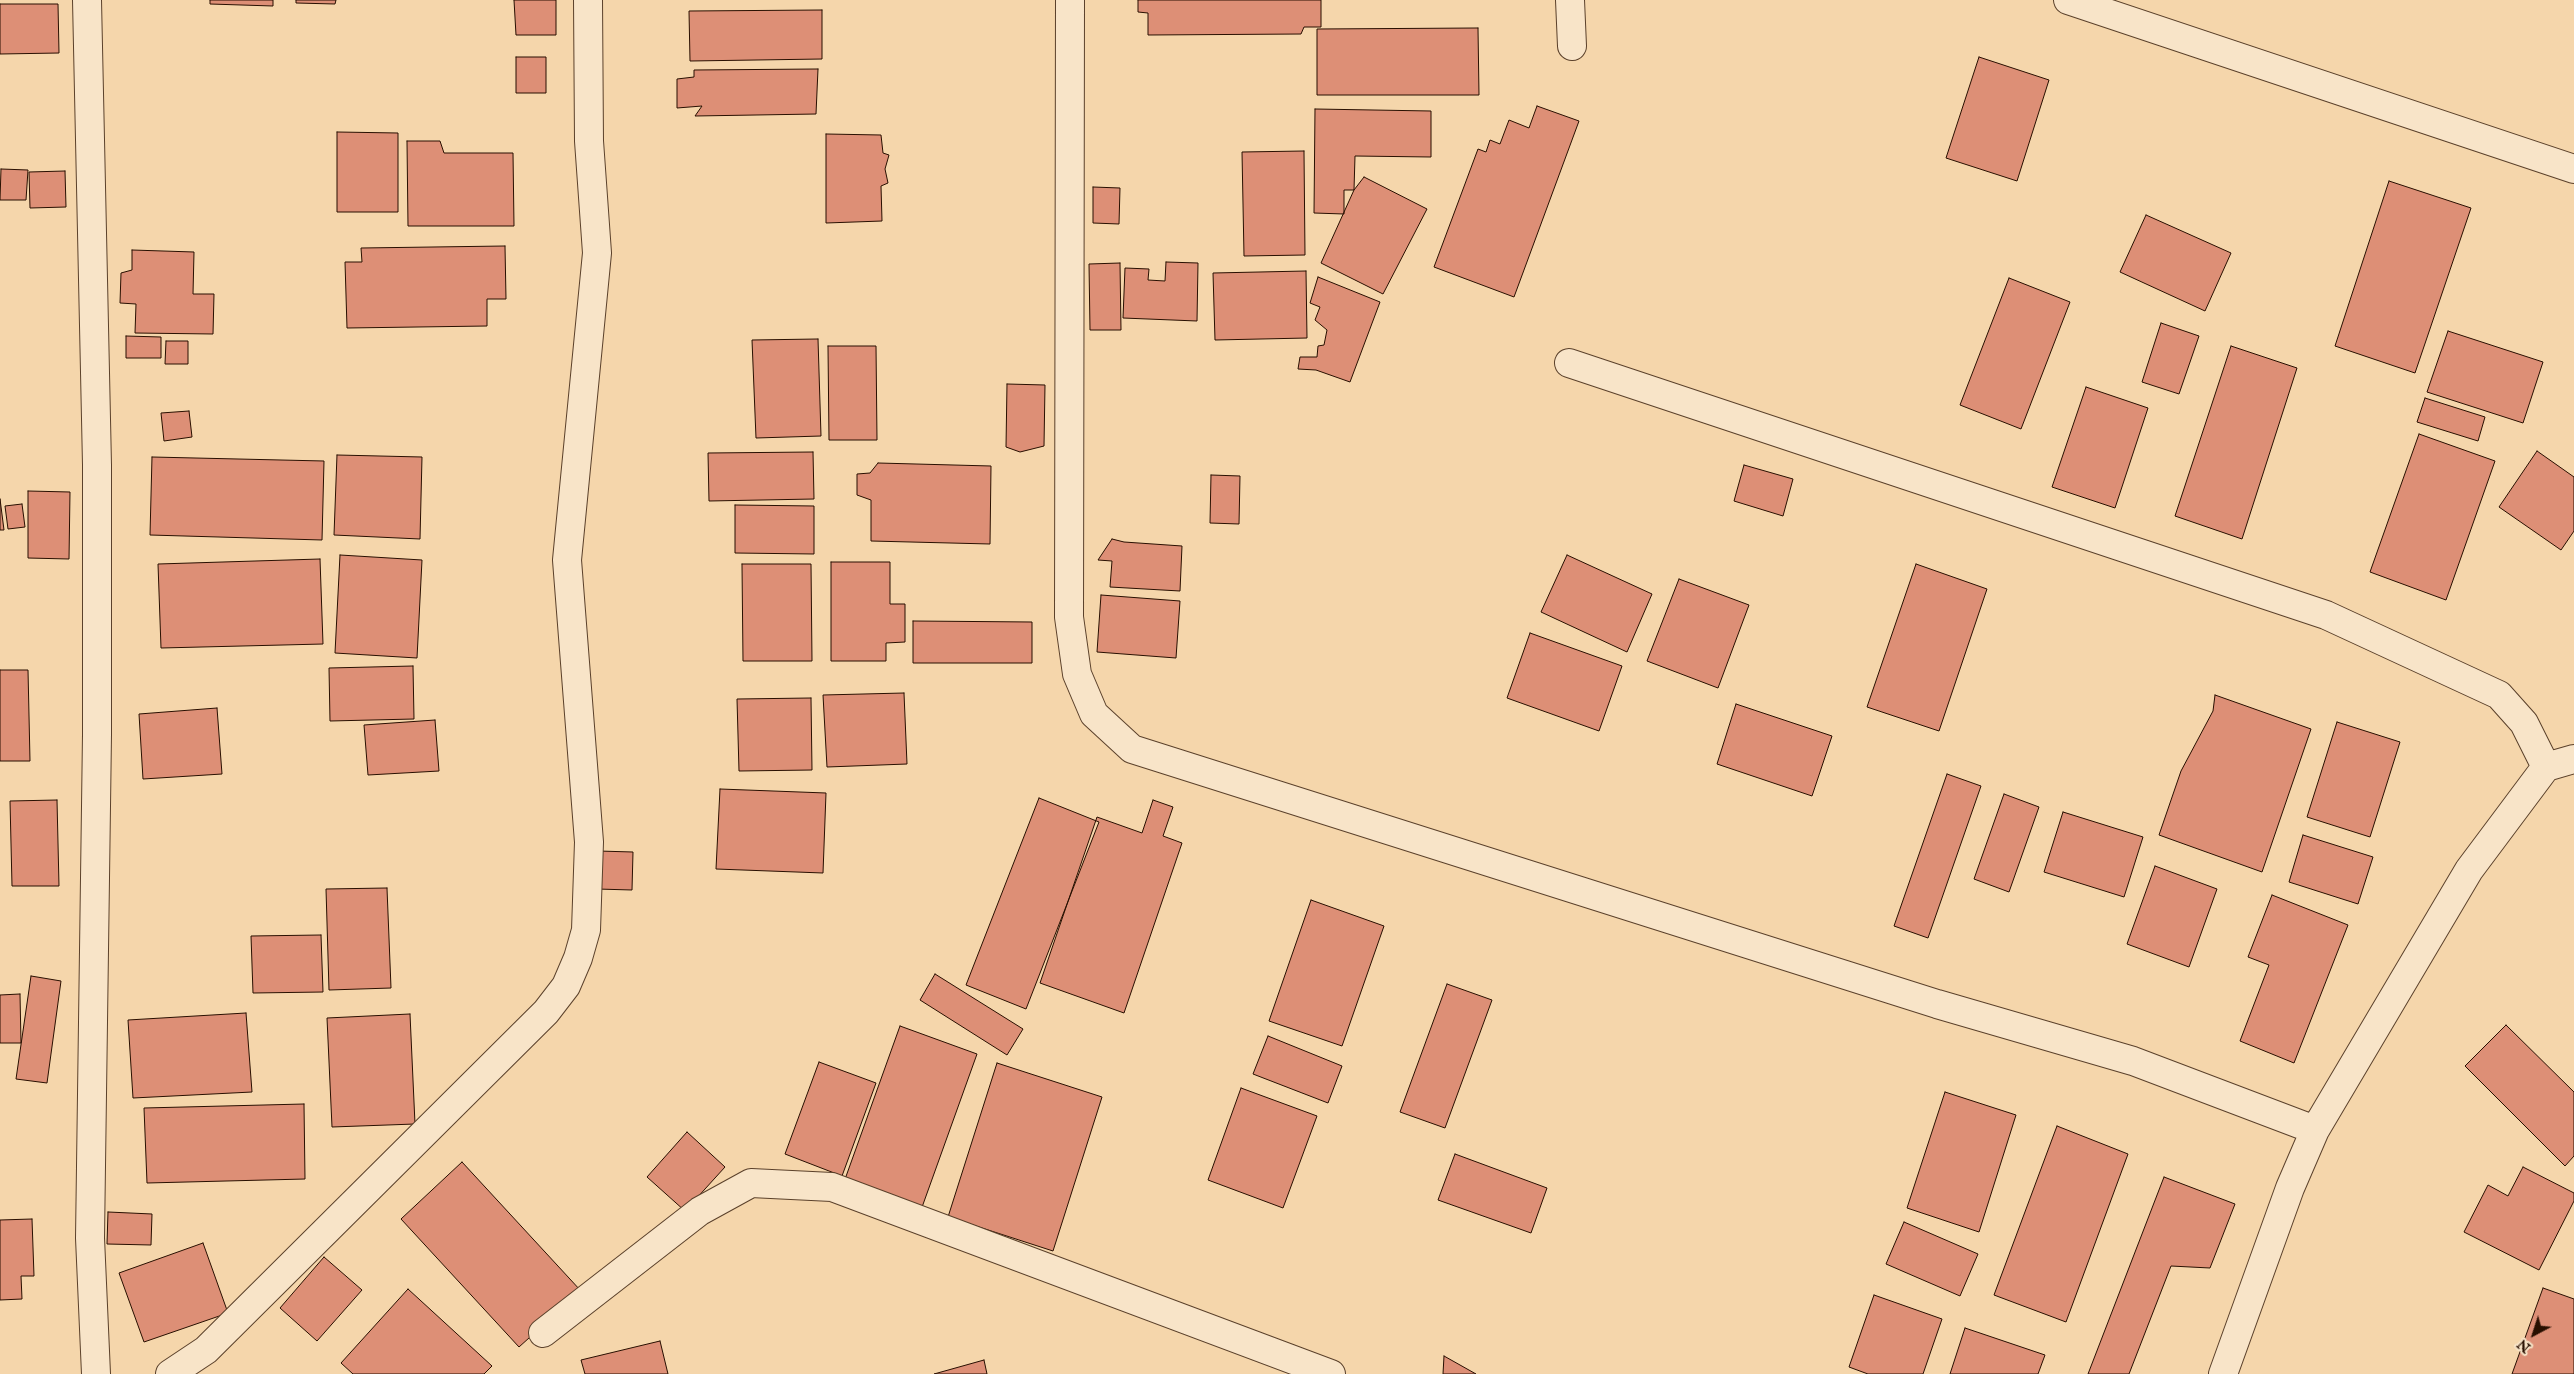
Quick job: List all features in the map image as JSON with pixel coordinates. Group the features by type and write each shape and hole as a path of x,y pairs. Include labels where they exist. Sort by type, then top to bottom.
{"street":[{"path":"87,0 97,465 97,734 90,1238 96,1374"},
{"path":"170,1374 206,1350 546,1012 566,986 578,958 586,930 589,842 567,560 597,253 589,141 588,0"},
{"path":"1070,0 1069,617 1077,674 1094,714 1132,749 1937,1004 2132,1061 2315,1130"},
{"path":"1570,0 1572,46"},
{"path":"2068,0 2574,169"},
{"path":"1568,363 2326,615 2499,694 2524,723 2546,767"},
{"path":"2223,1374 2290,1188 2315,1130 2469,870 2546,767 2574,759"},
{"path":"543,1333 700,1212 751,1183 832,1187 1331,1374"}],"building":[{"path":"210,0 273,0 273,6 210,4"},
{"path":"296,0 336,0 335,4 296,3"},
{"path":"514,0 556,0 556,35 516,35"},
{"path":"1138,0 1321,0 1321,27 1304,27 1301,34 1148,35 1148,13 1138,12"},
{"path":"0,4 58,4 59,53 0,54"},
{"path":"822,10 822,59 690,61 689,11"},
{"path":"1478,28 1479,95 1317,95 1317,29"},
{"path":"516,57 546,57 546,93 516,93"},
{"path":"1979,57 2049,80 2017,181 1946,158"},
{"path":"818,69 816,114 695,116 702,106 677,108 677,79 694,77 694,70"},
{"path":"1537,106 1579,121 1514,297 1434,267 1478,149 1486,152 1490,140 1500,144 1509,120 1529,128"},
{"path":"1315,109 1431,111 1431,157 1355,156 1354,190 1344,190 1344,214 1314,213"},
{"path":"337,132 398,133 398,212 337,212"},
{"path":"826,134 881,135 883,153 889,155 885,169 888,183 881,186 882,221 826,223"},
{"path":"407,141 440,141 444,153 513,153 514,226 408,226"},
{"path":"1304,151 1305,255 1244,256 1242,152"},
{"path":"1,169 28,170 26,200 0,200"},
{"path":"65,171 66,207 30,208 29,172"},
{"path":"1364,177 1427,209 1383,294 1321,263 1354,190"},
{"path":"2389,181 2471,208 2415,373 2335,346"},
{"path":"1093,187 1120,188 1119,224 1093,223"},
{"path":"2146,215 2231,253 2205,311 2120,272"},
{"path":"505,246 506,299 487,299 487,326 347,328 345,262 362,262 361,248"},
{"path":"132,250 194,252 193,294 214,294 213,334 135,333 136,304 120,303 121,273 132,270"},
{"path":"1166,262 1198,263 1197,321 1123,318 1125,268 1149,269 1148,280 1165,281"},
{"path":"1120,263 1121,330 1090,330 1089,264"},
{"path":"1306,271 1307,338 1215,340 1213,273"},
{"path":"1318,277 1380,302 1350,382 1316,370 1298,369 1300,357 1317,357 1318,346 1324,345 1327,330 1315,320 1320,307 1310,303"},
{"path":"2009,278 2070,302 2021,429 1960,405"},
{"path":"2161,323 2199,336 2179,394 2142,382"},
{"path":"2448,331 2543,362 2523,423 2427,392"},
{"path":"126,336 161,337 161,358 126,358"},
{"path":"818,339 821,436 756,438 752,340"},
{"path":"166,341 188,341 188,364 165,364"},
{"path":"828,346 876,346 877,440 829,440"},
{"path":"2231,346 2297,368 2242,539 2175,516"},
{"path":"1007,384 1045,385 1044,446 1020,452 1006,447"},
{"path":"2086,387 2148,408 2115,508 2052,487"},
{"path":"2425,398 2485,417 2478,441 2417,422"},
{"path":"189,411 192,437 164,441 161,413"},
{"path":"2419,434 2495,461 2446,600 2370,572"},
{"path":"2537,451 2574,477 2574,531 2561,550 2499,507"},
{"path":"813,452 814,499 709,501 708,453"},
{"path":"337,455 422,457 420,539 334,535"},
{"path":"152,457 324,461 322,540 150,535"},
{"path":"878,463 991,466 990,544 871,541 871,500 857,495 857,474 870,473"},
{"path":"1744,465 1793,479 1783,516 1734,501"},
{"path":"1211,475 1240,476 1239,524 1210,523"},
{"path":"28,491 70,492 69,559 28,558"},
{"path":"0,499 4,530 0,530"},
{"path":"22,504 25,527 8,529 5,506"},
{"path":"735,505 814,506 814,554 735,553"},
{"path":"1112,539 1124,542 1182,546 1180,591 1110,587 1112,561 1098,560"},
{"path":"340,555 422,560 417,658 335,653"},
{"path":"1567,555 1652,594 1627,652 1541,612"},
{"path":"320,559 323,644 161,648 158,564"},
{"path":"831,562 890,562 890,604 905,604 905,642 886,643 886,661 831,661"},
{"path":"742,564 811,564 812,661 743,661"},
{"path":"1916,564 1987,589 1939,731 1867,707"},
{"path":"1679,579 1749,605 1718,688 1647,661"},
{"path":"1101,595 1180,601 1176,658 1097,652"},
{"path":"913,621 1032,622 1032,663 913,663"},
{"path":"1530,633 1622,666 1599,731 1507,698"},
{"path":"413,666 414,719 330,721 329,668"},
{"path":"0,670 28,670 30,761 0,761"},
{"path":"904,693 907,764 827,767 823,695"},
{"path":"2215,695 2311,729 2262,872 2159,835 2181,771 2213,711"},
{"path":"811,698 812,770 739,771 737,699"},
{"path":"1736,704 1832,736 1812,796 1717,764"},
{"path":"217,708 222,774 143,779 139,714"},
{"path":"435,720 439,771 368,775 364,725"},
{"path":"2337,722 2400,742 2370,837 2307,817"},
{"path":"1947,774 1981,786 1928,938 1894,926"},
{"path":"720,789 826,793 823,873 716,869"},
{"path":"2004,794 2039,807 2009,892 1974,879"},
{"path":"1039,798 1099,822 1026,1009 966,985"},
{"path":"57,800 59,886 12,886 10,801"},
{"path":"1153,800 1173,807 1163,836 1182,843 1124,1013 1040,983 1097,817 1142,833"},
{"path":"2063,812 2143,837 2124,897 2044,872"},
{"path":"2303,835 2373,857 2358,904 2289,882"},
{"path":"598,851 633,852 632,890 597,889"},
{"path":"2155,866 2217,889 2189,967 2127,944"},
{"path":"387,888 391,988 329,990 326,889"},
{"path":"2272,895 2348,925 2294,1063 2240,1041 2269,965 2248,957"},
{"path":"1311,900 1384,926 1342,1046 1269,1021"},
{"path":"321,935 323,992 253,993 251,936"},
{"path":"935,974 1023,1029 1007,1055 920,1000"},
{"path":"31,976 61,981 47,1083 16,1079"},
{"path":"1447,984 1492,1000 1445,1128 1400,1112"},
{"path":"20,994 21,1043 0,1043 0,995"},
{"path":"246,1013 252,1092 133,1098 128,1020"},
{"path":"410,1014 415,1124 332,1127 327,1018"},
{"path":"2506,1025 2574,1092 2574,1156 2565,1166 2465,1066"},
{"path":"900,1026 977,1054 921,1210 844,1182"},
{"path":"1268,1036 1342,1066 1328,1103 1253,1074"},
{"path":"819,1062 876,1083 842,1176 785,1154"},
{"path":"997,1063 1102,1097 1053,1251 948,1217"},
{"path":"1241,1088 1317,1116 1283,1208 1208,1180"},
{"path":"1945,1092 2016,1115 1979,1232 1907,1208"},
{"path":"304,1104 305,1179 147,1183 144,1108"},
{"path":"2057,1126 2128,1154 2066,1322 1994,1295"},
{"path":"687,1132 725,1167 685,1211 647,1177"},
{"path":"1455,1154 1547,1188 1531,1233 1438,1200"},
{"path":"462,1162 581,1291 519,1347 401,1219"},
{"path":"2523,1167 2574,1193 2574,1201 2539,1270 2464,1232 2488,1185 2508,1196"},
{"path":"2164,1177 2235,1204 2210,1268 2171,1266 2129,1374 2088,1374"},
{"path":"108,1212 152,1214 151,1245 107,1244"},
{"path":"32,1219 34,1276 21,1276 22,1299 0,1300 0,1220"},
{"path":"1904,1222 1978,1254 1960,1296 1886,1264"},
{"path":"203,1243 228,1313 144,1342 119,1273"},
{"path":"324,1257 362,1290 317,1341 280,1308"},
{"path":"2543,1288 2574,1299 2574,1374 2512,1374"},
{"path":"408,1289 492,1366 484,1374 353,1374 341,1363"},
{"path":"1874,1295 1942,1319 1923,1374 1868,1374 1849,1367"},
{"path":"1965,1328 2045,1355 2038,1374 1950,1374"},
{"path":"660,1341 668,1374 585,1374 581,1360"},
{"path":"1444,1356 1476,1374 1443,1374"},
{"path":"984,1360 987,1374 934,1374"}]}
